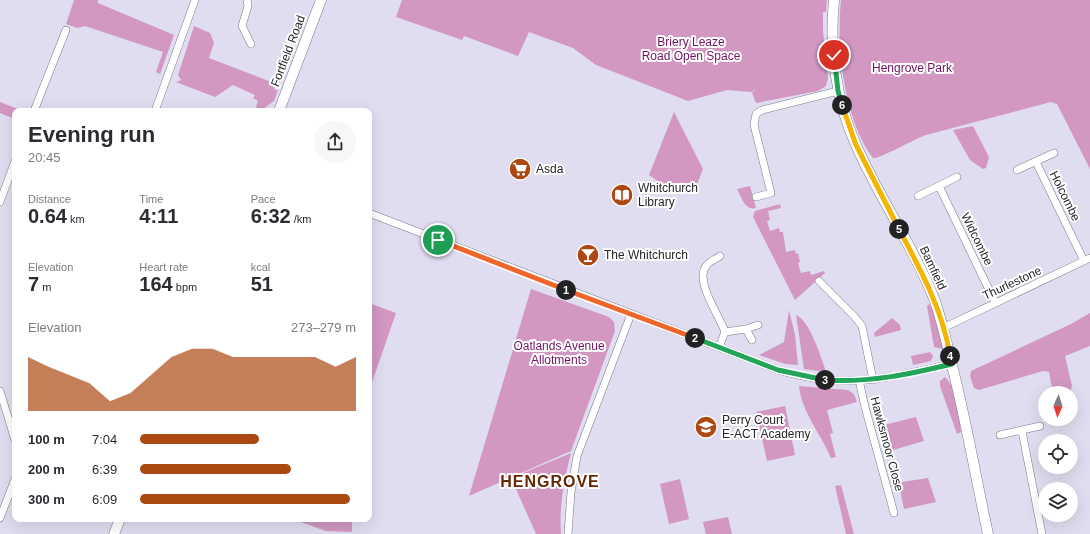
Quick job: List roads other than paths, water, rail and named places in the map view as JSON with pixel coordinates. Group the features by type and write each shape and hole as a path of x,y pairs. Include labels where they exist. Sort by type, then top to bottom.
{"street":[{"path":"156,108 195,0"},
{"path":"247,0 248,6 242,26 251,44"},
{"name":"Fortfield Road","path":"280,108 321,0"},
{"name":"Bamfield","path":"834,0 834,55 838,91 846,120 856,145 921,271 943,328 988,534"},
{"path":"35,108 66,30"},
{"path":"756,198 771,193 754,125 756,114 762,110 838,91"},
{"name":"Holcombe","path":"1017,170 1054,153"},
{"name":"Holcombe","path":"1036,162 1087,259"},
{"path":"918,196 957,177"},
{"path":"0,202 12,178"},
{"name":"Widcombe","path":"939,186 995,302"},
{"path":"372,214 778,370 826,380 872,380 952,364"},
{"path":"719,347 725,332 703,285 702,276 706,265 720,256"},
{"name":"Thurlestone","path":"943,328 1087,259"},
{"path":"819,281 862,326 872,380"},
{"path":"568,534 570,492 577,456 631,314"},
{"path":"725,332 746,329 758,325"},
{"path":"746,329 752,340"},
{"name":"Hawksmoor Close","path":"859,380 894,513"},
{"path":"0,392 12,430"},
{"path":"1000,435 1040,426"},
{"path":"1022,431 1042,534"},
{"path":"0,518 12,488"},
{"path":"114,534 119,522"}],"place":[{"name":"Asda","path":"520,169"},
{"name":"Whitchurch Library","path":"622,195"},
{"name":"The Whitchurch","path":"588,255"},
{"name":"Perry Court E-ACT Academy","path":"706,427"}],"district":[{"name":"HENGROVE","path":"550,481"}],"park label":[{"name":"Briery Leaze Road Open Space","path":"691,49"},
{"name":"Hengrove Park","path":"912,68"},
{"name":"Oatlands Avenue Allotments","path":"559,353"}]}
